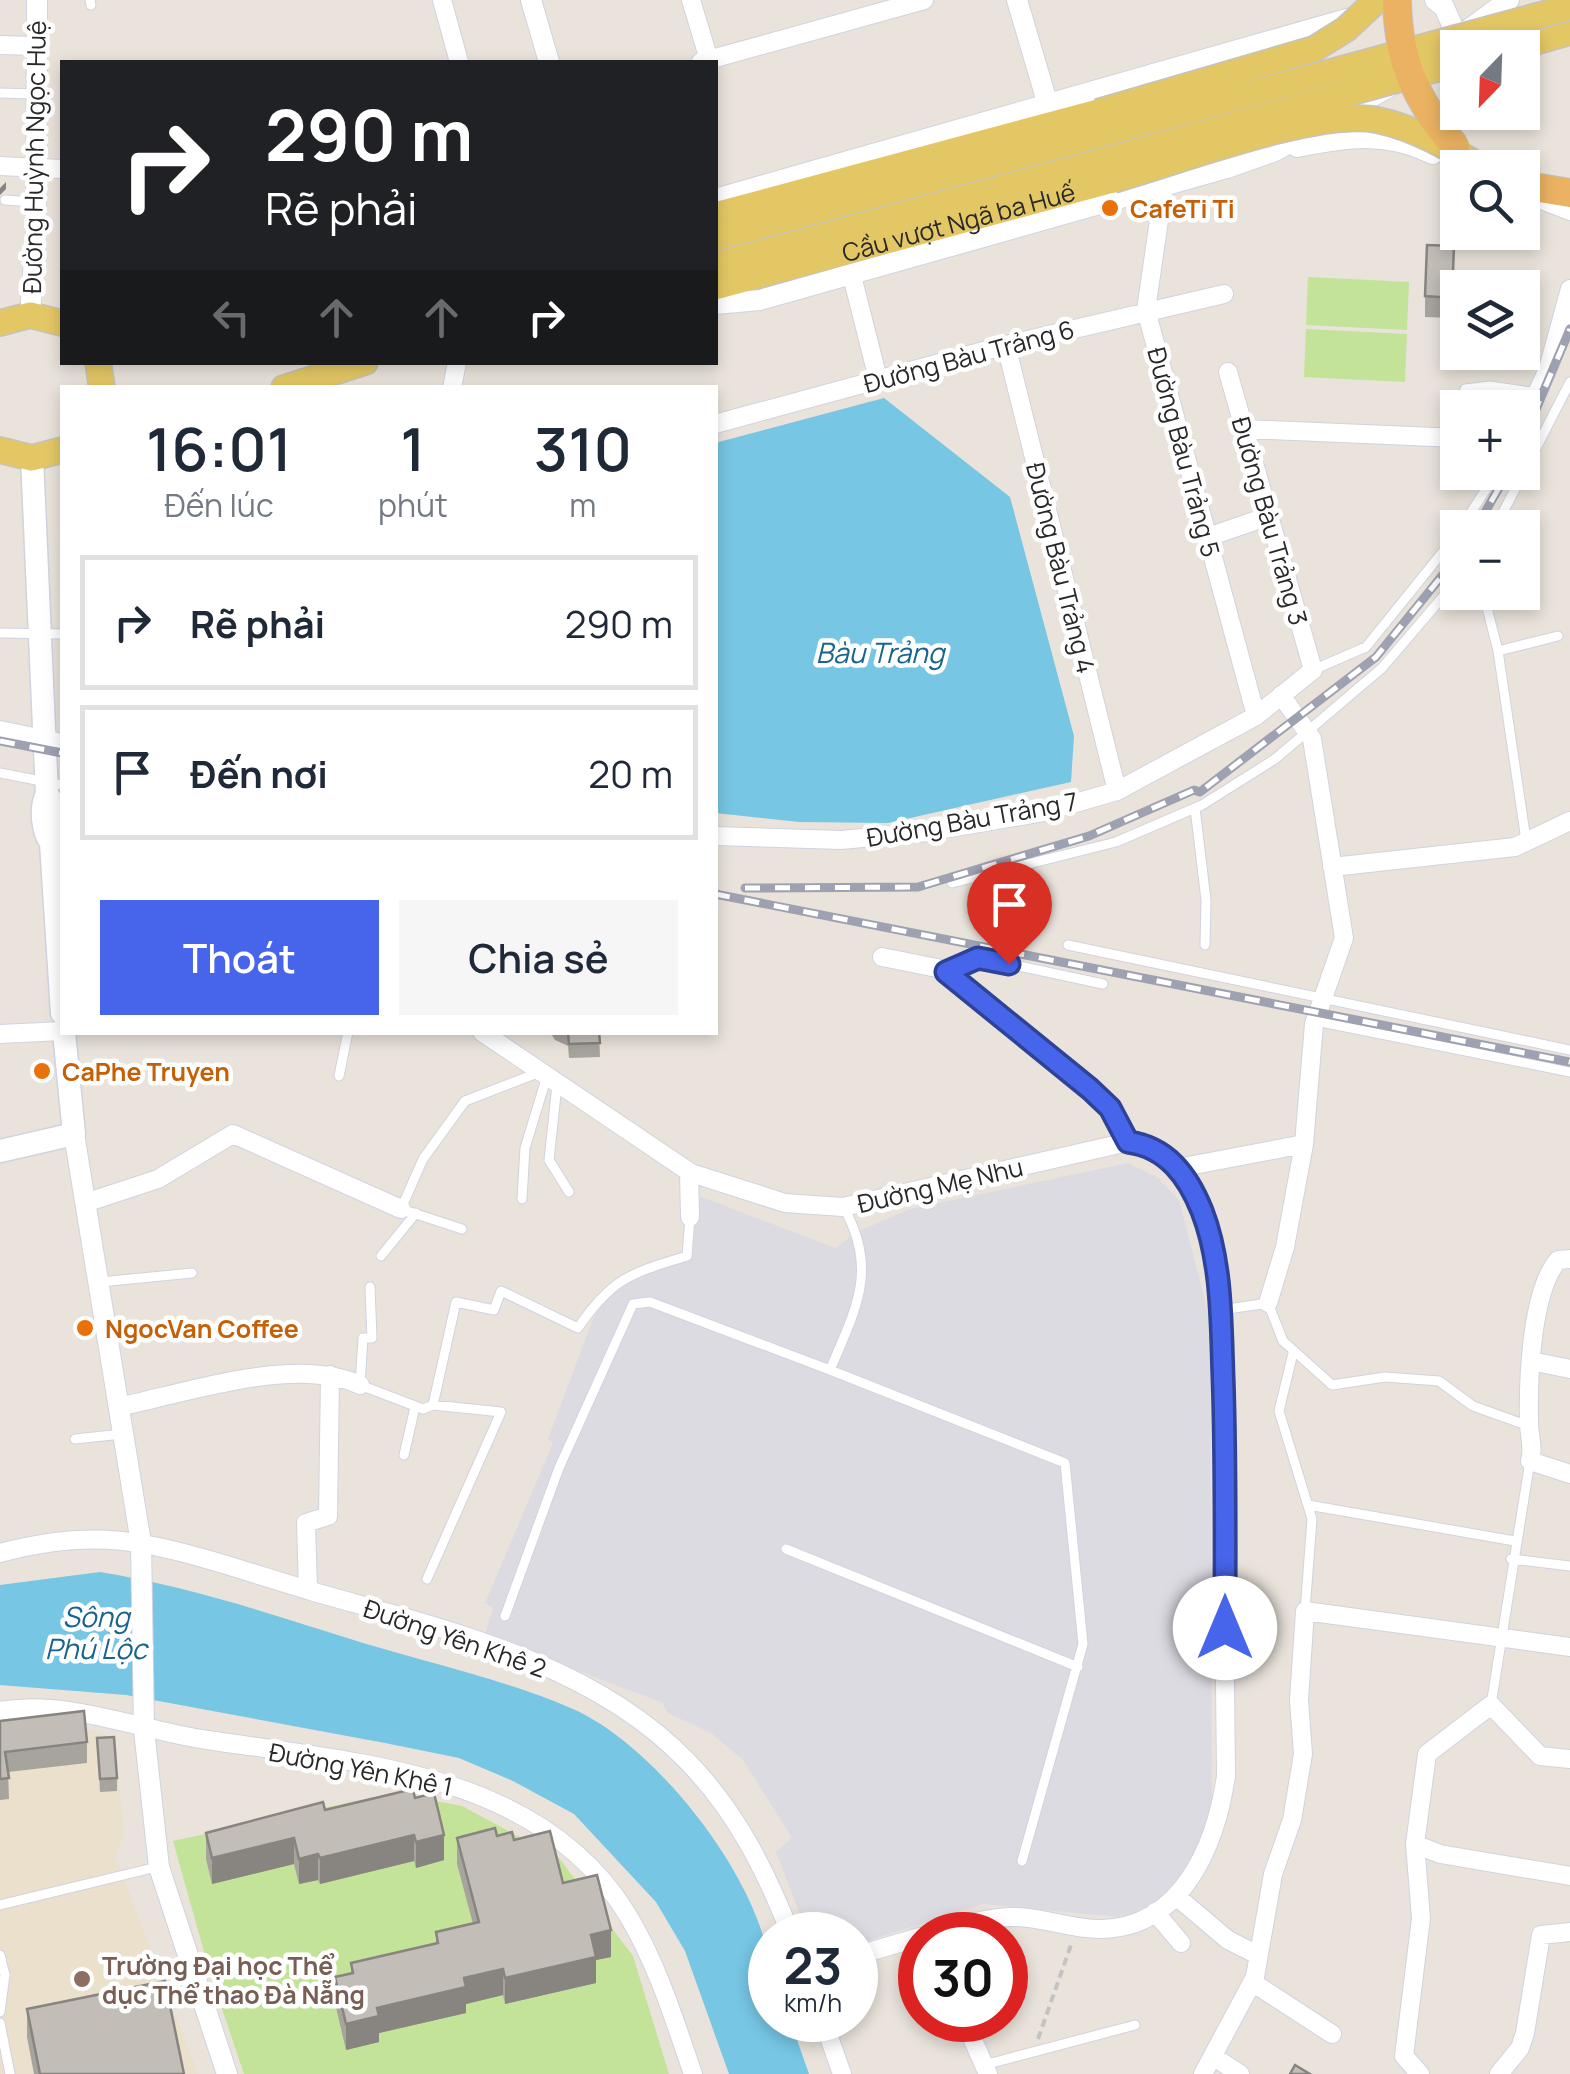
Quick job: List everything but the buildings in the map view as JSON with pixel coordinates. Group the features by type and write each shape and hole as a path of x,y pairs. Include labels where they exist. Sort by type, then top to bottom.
{"highway":[{"name":"Cầu vượt Ngã ba Huế","path":"1384,2 1408,77 1421,102 1461,150"},
{"path":"1540,190 1570,193"}],"main road":[{"path":"718,214 1314,49 1384,2"},
{"name":"Cầu vượt Ngã ba Huế","path":"718,237 1570,7"},
{"path":"1540,41 1570,32"},
{"name":"Cầu vượt Ngã ba Huế","path":"718,264 1440,58"},
{"name":"Cầu vượt Ngã ba Huế","path":"718,286 1330,118 1373,119 1413,129 1451,150"},
{"path":"293,385 356,365"},
{"path":"32,453 51,635 56,834 51,842 60,949"},
{"path":"0,1151 74,1134 63,1035"}],"street":[{"name":"Đường Huỳnh Ngọc Huệ","path":"30,319 36,202 37,0"},
{"path":"442,0 458,60"},
{"path":"531,0 548,60"},
{"path":"692,0 705,60"},
{"path":"709,60 801,35 861,9 924,0"},
{"path":"1017,0 1048,105"},
{"path":"718,198 1196,64 1384,2 1412,0"},
{"path":"1434,0 1444,7 1453,30"},
{"path":"1476,30 1508,0"},
{"path":"0,45 36,46"},
{"path":"1239,51 1262,56 1286,94 1287,121 1275,151"},
{"path":"718,304 760,300 852,276 1227,168 1275,151 1440,61"},
{"path":"1196,64 1185,76 1184,120 1196,149 1212,164 1227,168"},
{"path":"1275,151 1357,135 1389,137 1440,158"},
{"path":"0,166 60,169"},
{"name":"Đường Bàu Trảng 5","path":"1164,186 1146,310 1256,716"},
{"path":"1540,196 1570,210"},
{"path":"852,276 878,379"},
{"path":"1538,390 1570,289"},
{"name":"Đường Bàu Trảng 6","path":"718,423 1006,345 1224,294"},
{"name":"Đường Bàu Trảng 4","path":"1006,345 1117,791"},
{"name":"Đường Bàu Trảng 3","path":"1228,372 1312,670"},
{"path":"1244,429 1440,437"},
{"path":"1208,537 1269,516"},
{"name":"Đường Bàu Trảng 7","path":"718,836 841,840 927,832 1044,812 1117,791 1256,716 1312,670"},
{"path":"1268,1303 1285,1248 1304,1144 1316,1021 1344,938 1309,735 1282,695"},
{"path":"0,730 53,741"},
{"path":"1332,866 1520,844 1570,822"},
{"path":"882,957 946,972 1090,1089 1110,1108 1128,1142 1153,1148 1178,1168 1207,1225 1221,1310 1226,1776 1214,1835 1194,1874 1176,1896 1155,1912 1119,1926 1028,1920"},
{"path":"0,1034 60,1032"},
{"name":"Đường Mẹ Nhu","path":"493,1035 689,1172 785,1203 844,1207 1128,1142"},
{"path":"74,1134 141,1543 144,1730 159,1867 227,2074"},
{"path":"85,1203 158,1178 233,1134 408,1211"},
{"path":"1178,1168 1304,1144"},
{"path":"689,1172 690,1217"},
{"path":"1570,1259 1558,1260 1548,1272 1532,1361 1528,1426 1530,1461 1570,1474"},
{"path":"1532,1361 1570,1369"},
{"path":"118,1407 290,1373 330,1375 360,1386"},
{"path":"308,1590 306,1523 328,1516 330,1375"},
{"name":"Đường Yên Khê 2","path":"0,1553 70,1541 141,1543 308,1590 545,1667 629,1713 686,1760 733,1818 771,1884 782,1912"},
{"path":"1204,2074 1252,1982 1273,1874 1292,1820 1303,1754 1298,1700 1305,1611 1570,1646"},
{"path":"1420,2074 1404,2056 1422,1918 1416,1844 1428,1754 1491,1706 1540,1756 1570,1759"},
{"name":"Đường Yên Khê 1","path":"0,1711 81,1714 144,1730 442,1780 539,1826 585,1862 625,1910 664,1990 693,2074"},
{"path":"1416,1844 1440,1854 1570,1876"},
{"path":"1176,1896 1228,1940 1258,1955"},
{"path":"1155,1912 1181,1943"},
{"path":"1499,2074 1525,2033 1541,1935 1570,1932"},
{"path":"1252,1982 1332,2034"},
{"path":"831,2042 842,2074"},
{"path":"974,2042 986,2070"},
{"path":"1214,2058 1240,2074"}],"lane":[{"path":"0,93 37,94"},
{"path":"5,200 36,202"},
{"path":"1504,510 1570,382"},
{"path":"1465,389 1490,386 1517,390"},
{"path":"1312,670 1366,647 1440,554"},
{"path":"952,884 1116,842 1195,808 1309,735 1382,668 1440,600"},
{"path":"1488,610 1498,650 1520,844"},
{"path":"0,632 51,635"},
{"path":"1498,650 1558,636"},
{"path":"0,773 52,787"},
{"path":"1195,808 1206,900 1205,945"},
{"path":"1068,944 1570,1050"},
{"path":"946,972 978,958 1103,984"},
{"path":"1316,1021 1570,1072"},
{"path":"339,1076 347,1035"},
{"path":"549,1077 549,1160 568,1192"},
{"path":"522,1199 525,1148 549,1077"},
{"path":"381,1256 408,1211 422,1159 465,1101 549,1077"},
{"path":"830,1370 862,1294 863,1262 857,1232 844,1207"},
{"path":"408,1211 462,1229"},
{"path":"433,1405 456,1302 494,1310 502,1291 578,1328 601,1294 637,1271 687,1256 690,1217"},
{"path":"98,1283 192,1273"},
{"path":"370,1287 372,1338 363,1338 360,1386 415,1407 433,1405 500,1412 427,1579"},
{"path":"506,1616 559,1468 633,1304 650,1302 1065,1464 1083,1644 1022,1861"},
{"path":"1221,1310 1268,1303 1276,1330 1293,1353 1332,1385 1385,1378 1439,1380 1474,1406 1528,1426"},
{"path":"1293,1353 1279,1411 1312,1519 1305,1611"},
{"path":"404,1455 415,1407"},
{"path":"75,1439 122,1434"},
{"path":"1491,1706 1511,1558 1530,1461"},
{"path":"1308,1506 1514,1541"},
{"path":"786,1549 1078,1667"},
{"path":"1511,1558 1570,1566"},
{"path":"0,1904 159,1867"},
{"path":"0,1954 5,1976 0,2012"},
{"path":"0,2023 10,2074"},
{"path":"986,2070 1034,2051 1135,2025"}],"path":[{"path":"1034,2051 1078,1926"}],"shaded area":[{"path":"1128,1163 1158,1178 1179,1200 1210,1320 1212,1802 1194,1860 1172,1890 1144,1911 1118,1917 983,1904 958,1912 898,1912 898,1931 878,1938 878,1912 799,1912 776,1852 792,1838 743,1760 711,1733 668,1713 663,1703 485,1635 493,1608 485,1603 553,1443 548,1439 602,1295 690,1256 689,1192 835,1248 857,1232 910,1209"},
{"name":"Trường Đại học Thể dục Thể thao Đà Nẵng","path":"0,1724 82,1727 114,1738 124,1834 115,1856 198,2074 0,2074"}],"green space":[{"path":"1308,277 1409,282 1407,330 1306,325"},
{"path":"1306,329 1407,334 1405,382 1304,377"},
{"path":"392,1793 462,1806 559,1858 633,1956 669,2074 244,2074 210,1973 173,1841"}],"water":[{"name":"Bàu Trảng","path":"884,398 1010,497 1074,736 1071,782 888,823 799,822 718,813 718,442"},
{"name":"Sông Phú Lộc","path":"100,1572 134,1578 265,1612 496,1681 573,1709 605,1727 668,1783 724,1855 754,1912 748,1912 748,2042 798,2042 809,2074 729,2074 685,1951 656,1902 574,1814 459,1758 126,1695 0,1685 0,1585"}],"railway":[{"path":"1540,400 1570,329"},
{"path":"1486,510 1498,490"},
{"path":"745,888 918,887 1089,836 1194,790 1200,792 1376,657 1440,578"},
{"path":"0,741 60,753"},
{"path":"718,895 1570,1062"}],"place":[{"name":"CafeTi Ti","path":"1110,208"},
{"name":"CaPhe Truyen","path":"42,1071"},
{"name":"NgocVan Coffee","path":"85,1328"},
{"name":"Trường Đại học Thể dục Thể thao Đà Nẵng","path":"82,1979"}],"route":[{"path":"1009,964 978,958 946,972 1090,1089 1110,1108 1128,1142 1153,1148 1168,1158 1194,1193 1207,1225 1221,1310 1225,1628"}]}
